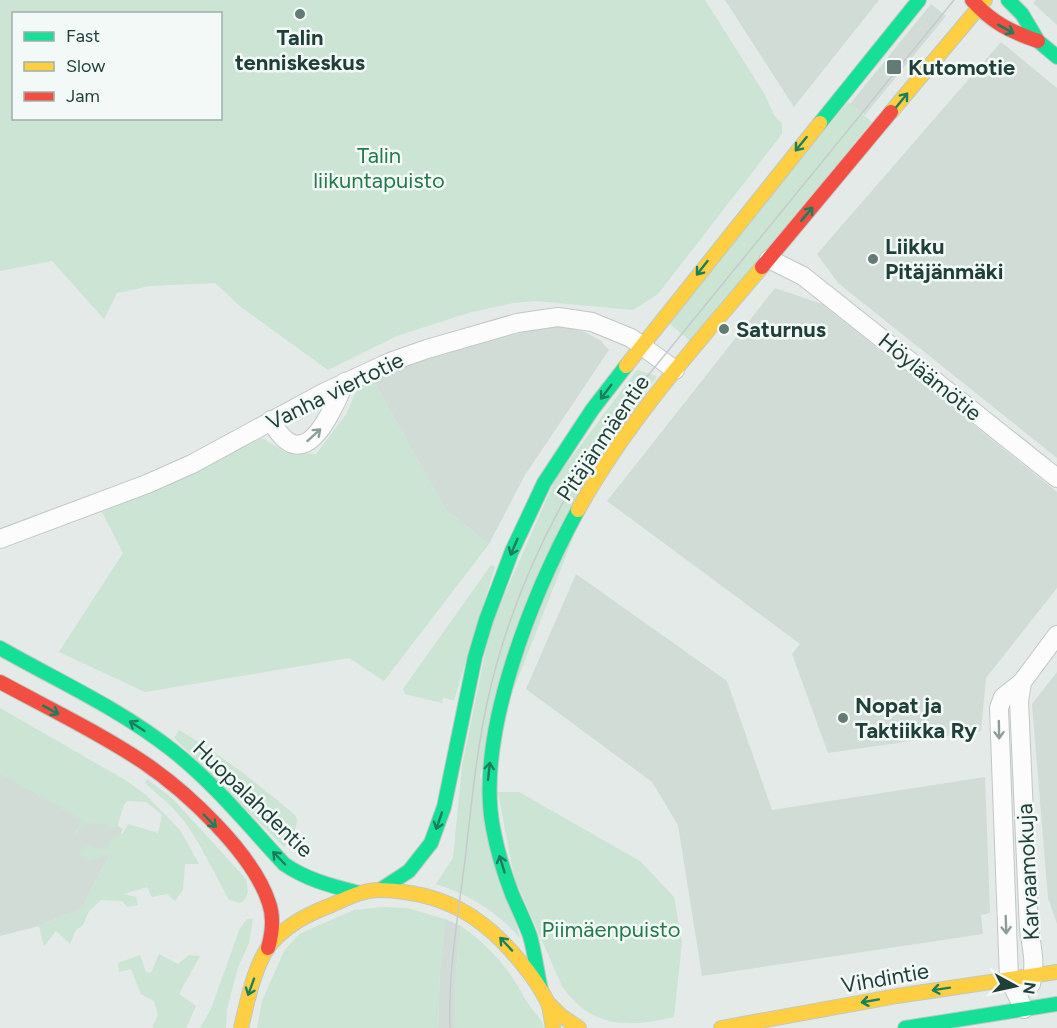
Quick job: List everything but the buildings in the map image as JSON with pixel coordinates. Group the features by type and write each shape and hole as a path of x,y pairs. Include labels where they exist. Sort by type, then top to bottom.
{"main road":[{"name":"Pitäjänmäentie","path":"380,890 409,871 431,843 444,807 478,648 501,578 521,529 544,483 562,454 642,345 919,0"},
{"path":"1008,0 1022,14 1038,41 1057,57"},
{"name":"Pitäjänmäentie","path":"541,991 530,937 511,891 493,830 488,782 496,729 516,655 558,549 598,477 635,422 675,370 769,259 978,3"},
{"path":"978,3 1007,32 1038,41"},
{"name":"Huopalahdentie","path":"0,648 120,715 173,751 213,787 296,874 329,886 359,893"},
{"name":"Huopalahdentie","path":"0,682 118,747 157,772 195,805 236,850 262,888 269,903 271,918 268,948"},
{"path":"241,1028 250,989 268,948 292,924 311,913 359,893 380,890 435,898 481,921 514,953 541,991 548,1004 553,1028"},
{"name":"Vihdintie","path":"721,1028 897,996 1057,972"},
{"path":"548,1004 579,1028"},
{"path":"905,1028 1057,1004"}],"street":[{"name":"Höyläämötie","path":"783,242 803,276"},
{"name":"Höyläämötie","path":"769,259 803,276 1057,478"},
{"name":"Vanha viertotie","path":"0,538 164,477 345,382 390,362 489,330 545,318 569,317 616,331 642,345 675,370"},
{"path":"271,420 279,436 290,444 300,444 312,439 321,429 345,382"},
{"name":"Karvaamokuja","path":"1024,1009 1009,979 999,708 1003,697 1022,682 1057,635"},
{"name":"Karvaamokuja","path":"1022,682 1019,701 1029,929 1033,949 1033,975 1024,1009"}],"shaded area":[{"path":"725,0 879,0 794,107"},
{"path":"1036,0 1057,0 1057,25 1033,3"},
{"path":"931,4 946,16 865,115 850,104"},
{"path":"1001,42 1057,88 1057,458 838,283 817,254"},
{"path":"775,288 822,304 1057,492 1057,588 986,678 981,731 828,753 792,654 800,644 607,501"},
{"path":"557,325 585,332 601,341 609,350 525,475 489,544 446,510 373,380 426,358 487,340"},
{"path":"576,574 727,681 772,810 985,777 990,913 981,915 983,934 702,976 678,825 652,782 526,689"},
{"path":"1057,672 1057,924 1048,898 1032,704"},
{"path":"0,757 123,829 81,909 39,926 0,936"},
{"path":"445,919 461,926 456,971 455,1028 438,1028"}],"green space":[{"name":"Talin liikuntapuisto","path":"0,0 705,0 764,93 774,115 782,124 782,134 658,294 633,310 535,301 514,303 468,313 397,336 328,370 241,307 215,283 150,286 117,293 104,319 52,261 0,271"},
{"path":"848,102 872,122 690,341 668,322"},
{"path":"637,370 657,376 607,451 480,775 520,938 482,905 436,884 453,858 462,766 491,625 556,478"},
{"path":"373,380 446,510 489,544 384,681 349,658 145,692 59,652 123,553 102,512 176,482 262,438 285,452 316,454 347,413 357,389"},
{"path":"491,565 495,567 454,700 443,698 442,703 405,694 403,689"},
{"path":"0,708 127,781 146,795 180,830 199,864 185,864 183,890 175,901 167,894 152,897 147,887 124,894 136,897 138,905 127,907 122,901 101,900 89,911 70,944 56,931 44,946 39,926 81,909 110,854 90,861 79,855 85,844 101,849 108,847 111,839 123,833 128,824 158,833 162,815 146,802 127,801 114,831 107,825 86,823 73,837 82,820 0,774"},
{"path":"179,730 239,770 296,816 294,833 284,847 174,738"},
{"path":"147,779 173,799 246,879 248,893 243,901 240,903 229,900 185,822 145,783"},
{"name":"Piimäenpuisto","path":"498,792 519,792 640,861 674,897 682,942 674,1017 641,1023 611,1021 585,1010 562,986 514,877"},
{"path":"384,907 407,908 445,919 438,1028 257,1028 262,1001 284,951 299,934 354,910"},
{"path":"247,919 253,919 249,943 238,967 227,1009 226,1028 200,1028 211,1009 240,928"},
{"path":"461,926 503,964 540,1018 544,1028 455,1028 456,971"},
{"path":"159,954 178,964 189,955 200,956 179,994 196,1006 186,1028 152,1028 158,1015 154,1001 141,994 131,969 119,972 118,963 140,955 146,972 151,973"}],"tram line":[{"path":"450,1028 454,944 483,723 497,662 510,622 542,544 582,470 628,400 954,0"}],"traffic: fast":[{"path":"820,123 919,0"},
{"path":"1008,0 1022,14 1038,41 1057,57"},
{"path":"380,890 409,871 431,843 444,807 475,657 486,620 512,551 544,483 592,410 626,366"},
{"path":"541,990 530,936 509,886 493,828 490,791 492,750 500,708 527,622 543,581 578,510"},
{"path":"0,648 110,708 172,750 216,790 284,864 329,885 359,893"},
{"path":"905,1028 1057,1004"}],"traffic: slow":[{"path":"891,112 985,0"},
{"path":"626,366 820,123"},
{"path":"578,510 597,477 641,414 688,354 762,267"},
{"path":"241,1028 255,975 264,955 275,939 296,922 312,913 374,890 423,895 441,901 474,918 490,930 519,960 538,985 548,1004 553,1028"},
{"path":"721,1028 897,996 1057,972"},
{"path":"548,1003 560,1015 579,1028"}],"traffic: jam":[{"path":"972,0 1002,25 1038,41"},
{"path":"762,267 891,112"},
{"path":"0,682 126,751 160,774 198,806 233,844 261,884 272,914 268,948"}],"place":[{"name":"Talin tenniskeskus","path":"300,14"},
{"name":"Kutomotie","path":"894,67"},
{"name":"Liikku Pitäjänmäki","path":"873,259"},
{"name":"Saturnus","path":"724,329"},
{"name":"Nopat ja Taktiikka Ry","path":"843,718"}]}
